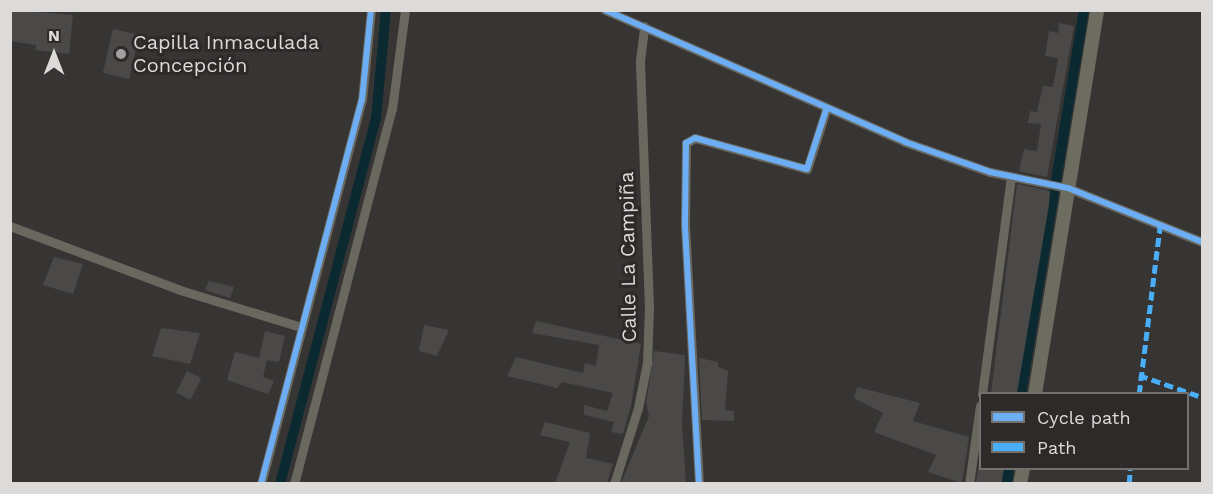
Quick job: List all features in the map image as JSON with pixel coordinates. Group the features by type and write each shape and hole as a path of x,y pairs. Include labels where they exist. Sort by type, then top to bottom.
{"main road":[{"path":"1035,392 1061,186 1097,10"}],"street":[{"path":"261,483 362,100 371,10"},
{"path":"294,483 392,109 405,10"},
{"path":"605,10 826,110 1011,178 1061,186 1203,242"},
{"name":"Calle La Campiña","path":"614,483 638,408 647,363 649,286 640,61 644,26"},
{"path":"699,483 685,223 686,143 695,138 807,170 826,110"},
{"path":"982,392 1011,178"},
{"path":"10,226 180,290 301,327"},
{"path":"969,483 979,419"}],"building":[{"path":"10,10 73,15 69,54 35,50 36,45 10,41"},
{"path":"1059,23 1074,26 1047,177 1019,171 1024,149 1037,151 1041,124 1028,123 1030,111 1037,112 1043,86 1053,87 1058,58 1045,56 1049,31 1058,33"},
{"name":"Capilla Inmaculada Concepción","path":"113,29 139,35 129,79 103,73"},
{"path":"1017,184 1050,191 1049,205 1017,392 991,392"},
{"path":"54,257 83,264 73,294 43,285"},
{"path":"209,281 234,287 230,298 205,290"},
{"path":"536,321 641,344 631,406 623,434 611,432 614,422 584,415 584,405 607,411 613,393 562,382 557,388 507,376 516,357 583,373 585,363 596,366 599,345 532,333"},
{"path":"424,325 449,330 437,356 419,351"},
{"path":"161,328 200,333 190,364 152,356"},
{"path":"265,331 285,336 279,362 267,360 263,377 274,381 268,394 227,380 235,352 259,358"},
{"path":"654,351 685,355 682,424 686,483 621,483 649,416 646,403"},
{"path":"699,358 718,362 718,367 728,371 725,410 734,411 734,421 702,420"},
{"path":"187,371 201,378 190,400 176,392"},
{"path":"857,387 920,403 913,421 969,437 962,483 928,472 936,455 874,432 883,413 854,398"},
{"path":"545,422 590,433 586,458 613,464 607,483 555,483 570,442 540,435"},
{"path":"979,464 979,470 1004,470 1001,483 976,483"}],"waterway":[{"path":"280,484 376,119 386,10"},
{"path":"1021,392 1084,10"},
{"path":"1007,484 1009,470"}],"marked path":[{"path":"1139,392 1160,225"},
{"path":"1139,375 1188,392"},
{"path":"1189,392 1202,397"},
{"path":"1129,484 1130,470"}],"cycle path":[{"path":"261,484 362,100 371,10"},
{"path":"605,10 905,142 990,172 1068,188 1202,242"},
{"path":"699,484 685,223 686,143 695,138 807,169 826,110"}],"place":[{"name":"Capilla Inmaculada Concepción","path":"121,54"}]}
